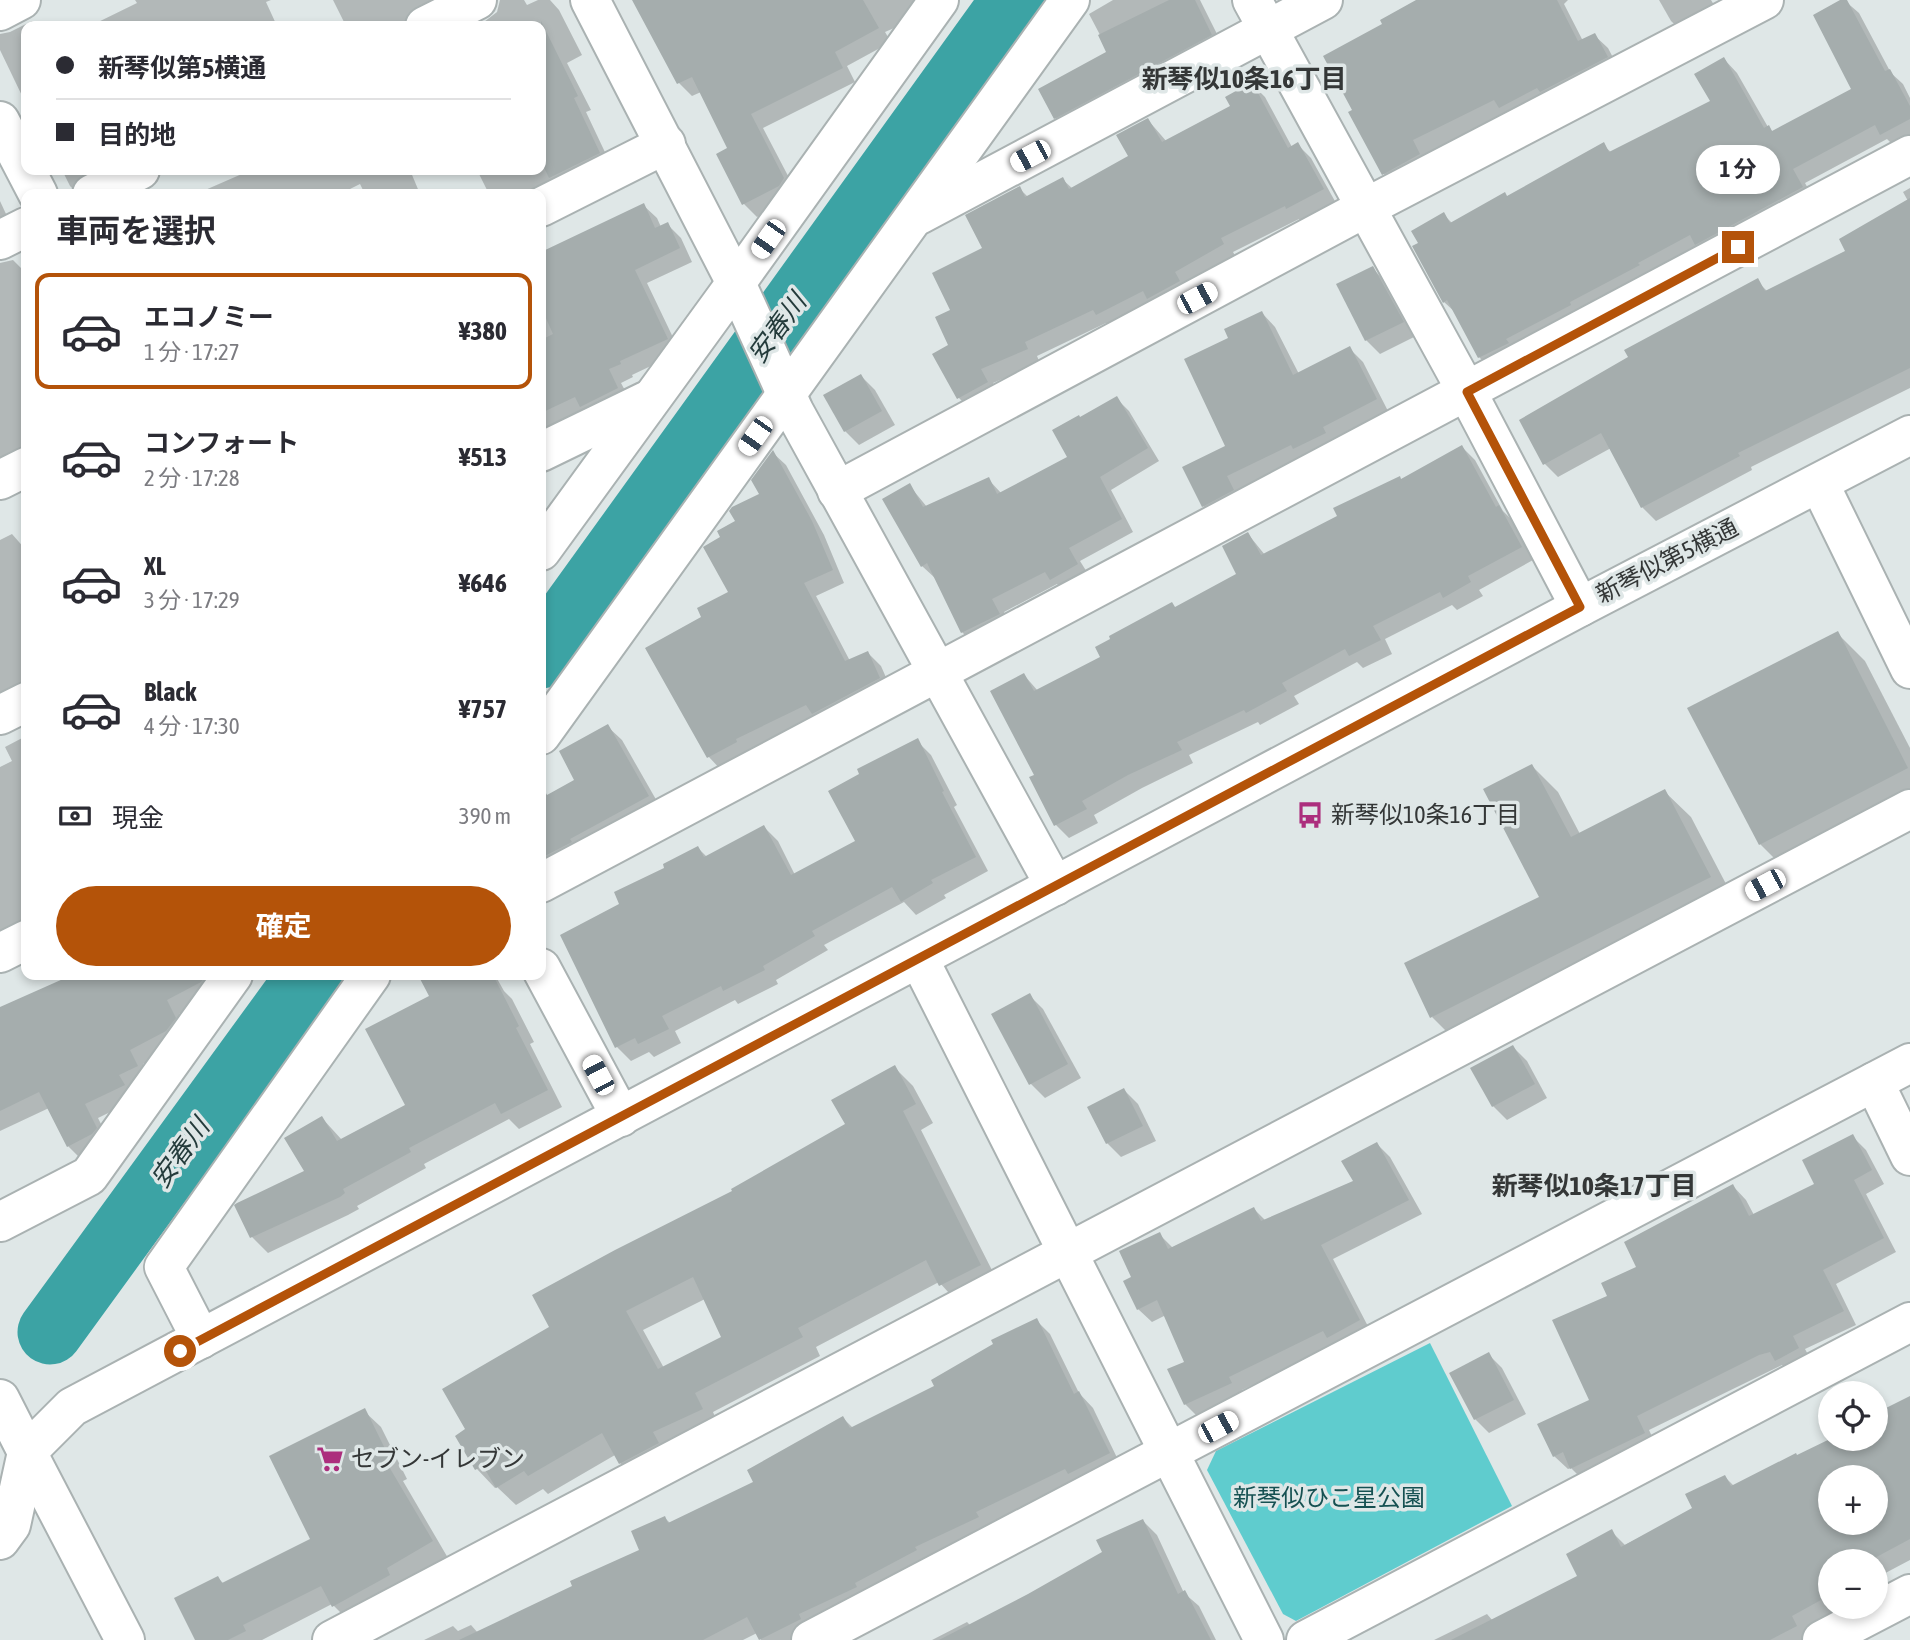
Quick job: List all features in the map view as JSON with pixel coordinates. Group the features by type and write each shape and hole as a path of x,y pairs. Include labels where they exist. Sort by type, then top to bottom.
{"street":[{"path":"0,11 21,0"},
{"path":"435,21 477,0"},
{"path":"590,0 736,283 781,384 837,491 1055,886"},
{"path":"546,544 939,0"},
{"path":"546,729 781,384 911,219 1070,0"},
{"path":"911,219 1260,15 1323,0"},
{"path":"837,491 1365,208 1764,0"},
{"path":"1260,15 1467,392 1580,607"},
{"path":"0,121 21,161"},
{"path":"546,204 666,144"},
{"path":"546,880 1910,155"},
{"path":"102,189 130,175"},
{"path":"0,240 21,230"},
{"path":"546,450 652,399"},
{"name":"新琴似第5横通","path":"13,1450 72,1407 1580,607 1910,435"},
{"path":"0,480 21,470"},
{"path":"1819,483 1910,669"},
{"path":"0,715 21,704"},
{"path":"332,1640 383,1629 1068,1252 1910,809"},
{"path":"0,953 21,942"},
{"path":"919,959 1264,1640"},
{"path":"546,977 621,1117"},
{"path":"0,1222 89,1176 229,980"},
{"path":"201,1339 164,1267 367,980"},
{"path":"811,1640 1910,1063"},
{"path":"1874,1082 1910,1156"},
{"path":"1306,1640 1910,1322"},
{"path":"0,1399 13,1450 11,1525 0,1540"},
{"path":"13,1450 124,1640"},
{"path":"1822,1640 1910,1594"}],"green space":[{"name":"新琴似ひこ星公園","path":"1430,1343 1512,1506 1296,1621 1283,1614 1207,1470 1216,1451"}],"building":[{"path":"632,0 863,0 879,28 835,52 843,68 751,114 784,178 779,186 742,205 716,154 727,148 692,77 677,84"},
{"path":"1169,0 1195,0 1212,35 1054,119 1038,89 1106,52 1098,35"},
{"path":"1416,0 1557,0 1578,41 1595,33 1608,57 1540,92 1537,88 1499,108 1494,100 1413,140 1420,154 1382,175 1348,112 1352,110 1323,56 1382,24 1380,20"},
{"path":"1840,0 1847,0 1885,71 1890,69 1910,106 1910,119 1880,135 1875,125 1793,169 1803,187 1695,245 1690,235 1570,302 1571,305 1506,339 1509,343 1478,358 1447,300 1443,303 1412,246 1418,243 1411,231 1444,212 1450,223 1505,192 1507,196 1604,142 1609,152 1710,101 1694,74 1724,57 1764,128 1769,125 1772,131 1851,89 1813,15"},
{"path":"546,31 578,96 574,98 600,153 549,178 546,172"},
{"path":"1252,82 1288,148 1298,142 1324,189 1221,238 1224,244 1175,272 1180,281 1147,299 1143,291 1096,315 1093,310 1025,342 1028,349 981,369 988,382 957,399 932,354 948,345 935,317 950,310 932,273 982,248 965,215 1020,186 1025,197 1063,177 1069,189 1128,156 1116,135 1148,118 1162,142 1230,106 1225,97"},
{"path":"1910,198 1910,368 1738,453 1740,456 1641,508 1601,433 1543,465 1519,420 1628,357 1624,350 1758,278 1765,291 1845,251 1839,239"},
{"path":"644,203 655,228 668,222 680,248 635,270 668,339 620,361 621,364 609,369 618,388 580,407 575,397 546,411 546,338 553,334 546,318 546,250"},
{"path":"1373,266 1404,322 1365,341 1336,284"},
{"path":"1262,311 1293,375 1350,346 1377,399 1323,427 1326,433 1293,449 1291,445 1227,476 1234,490 1202,507 1182,467 1225,446 1184,359 1228,338 1224,329"},
{"path":"861,374 882,411 844,432 823,395"},
{"path":"1117,396 1148,448 1100,477 1122,519 1069,548 1078,564 1050,580 1045,572 992,599 1000,614 961,633 927,563 921,567 882,499 910,483 923,507 989,477 997,494 1067,457 1052,430"},
{"path":"1462,445 1496,507 1499,505 1522,547 1468,576 1471,582 1443,598 1440,592 1373,626 1381,640 1349,656 1345,649 1282,683 1287,691 1246,713 1244,710 1177,742 1182,750 1128,775 1082,801 1087,809 1054,826 1029,777 1034,775 990,691 1024,673 1034,691 1100,657 1095,647 1110,639 1109,636 1172,602 1175,607 1236,574 1222,546 1248,532 1261,555 1337,516 1333,508 1400,476 1401,479"},
{"path":"773,450 812,521 833,570 804,583 845,661 868,651 880,678 812,714 806,705 736,739 737,742 707,758 645,648 701,617 697,608 728,592 703,547 720,537 717,531 735,521 729,511 732,507 759,494 751,480"},
{"path":"1838,631 1908,768 1759,845 1687,708"},
{"path":"608,724 649,796 570,839 572,842 546,855 546,793 574,780 559,751"},
{"path":"918,738 976,857 931,880 933,883 901,902 892,887 812,931 815,936 763,966 765,970 723,991 721,986 662,1016 669,1029 638,1044 635,1038 615,1048 560,935 619,904 614,892 664,868 663,864 698,846 704,857 764,825 791,875 855,841 828,791 859,774 857,769"},
{"path":"1532,764 1571,837 1665,789 1711,877 1430,1018 1404,963 1539,897 1483,789"},
{"path":"61,980 202,980 167,1000 176,1018 166,1031 130,1050 138,1066 119,1075 125,1085 85,1104 97,1128 92,1134 67,1147 39,1092 0,1111 0,1007"},
{"path":"421,980 496,980 519,1026 516,1028 548,1090 501,1114 495,1103 409,1148 411,1152 343,1189 345,1193 340,1197 250,1238 234,1205 304,1171 284,1138 322,1116 337,1141 405,1105 365,1029 429,996"},
{"path":"1030,993 1068,1064 1029,1085 991,1014"},
{"path":"1513,1045 1535,1084 1492,1107 1470,1068"},
{"path":"895,1065 916,1104 903,1111 981,1265 939,1286 926,1260 798,1328 803,1337 695,1393 703,1409 653,1432 659,1443 619,1464 602,1433 528,1476 524,1471 496,1488 483,1466 475,1470 455,1436 465,1429 442,1389 549,1327 532,1295 732,1191 731,1189 845,1124 831,1100","holes":["693,1277 721,1337 658,1369 626,1311"]},
{"path":"1124,1088 1143,1126 1106,1144 1087,1107"},
{"path":"1853,1134 1872,1170 1854,1180 1884,1238 1823,1270 1844,1311 1793,1336 1799,1348 1775,1361 1770,1352 1759,1355 1637,1416 1645,1433 1570,1469 1563,1452 1553,1457 1537,1424 1589,1400 1552,1320 1607,1296 1601,1283 1636,1267 1624,1242 1733,1184 1749,1216 1814,1184 1802,1160"},
{"path":"1377,1142 1409,1200 1321,1245 1360,1320 1327,1338 1323,1331 1229,1377 1232,1383 1184,1405 1167,1369 1184,1362 1157,1300 1137,1310 1123,1281 1131,1277 1119,1251 1160,1232 1168,1249 1254,1207 1261,1221 1353,1181 1341,1161"},
{"path":"1037,1318 1074,1394 1079,1391 1110,1453 1068,1474 1065,1469 976,1512 979,1517 915,1547 917,1550 855,1583 857,1587 799,1614 801,1619 759,1640 747,1617 703,1640 459,1640 572,1586 570,1581 639,1550 631,1531 665,1516 668,1523 753,1482 747,1470 843,1416 850,1428 934,1386 931,1380 993,1344 991,1340"},
{"path":"1489,1352 1514,1400 1474,1420 1449,1373"},
{"path":"1910,1396 1910,1539 1888,1551 1818,1549 1818,1602 1792,1616 1797,1626 1770,1640 1451,1640 1577,1576 1566,1554 1612,1529 1621,1547 1692,1508 1685,1494 1725,1475 1731,1486 1796,1453 1797,1455 1818,1445 1818,1451 1888,1451 1888,1407"},
{"path":"365,1408 392,1463 388,1465 433,1541 387,1568 390,1575 332,1607 321,1586 243,1625 246,1631 228,1640 195,1640 174,1598 218,1576 222,1583 310,1539 269,1456"},
{"path":"1143,1519 1178,1594 1185,1590 1211,1640 939,1640 1102,1552 1096,1540"}],"waterway":[{"name":"安春川","path":"546,649 1014,0"},
{"name":"安春川","path":"50,1332 306,980"}],"place":[{"name":"新琴似10条16丁目","path":"1310,815"},
{"name":"セブン-イレブン","path":"330,1459"}],"district":[{"name":"新琴似10条16丁目","path":"1244,79"},
{"name":"新琴似10条17丁目","path":"1594,1186"}],"route":[{"path":"180,1351 1580,607 1467,392 1738,247"}]}
